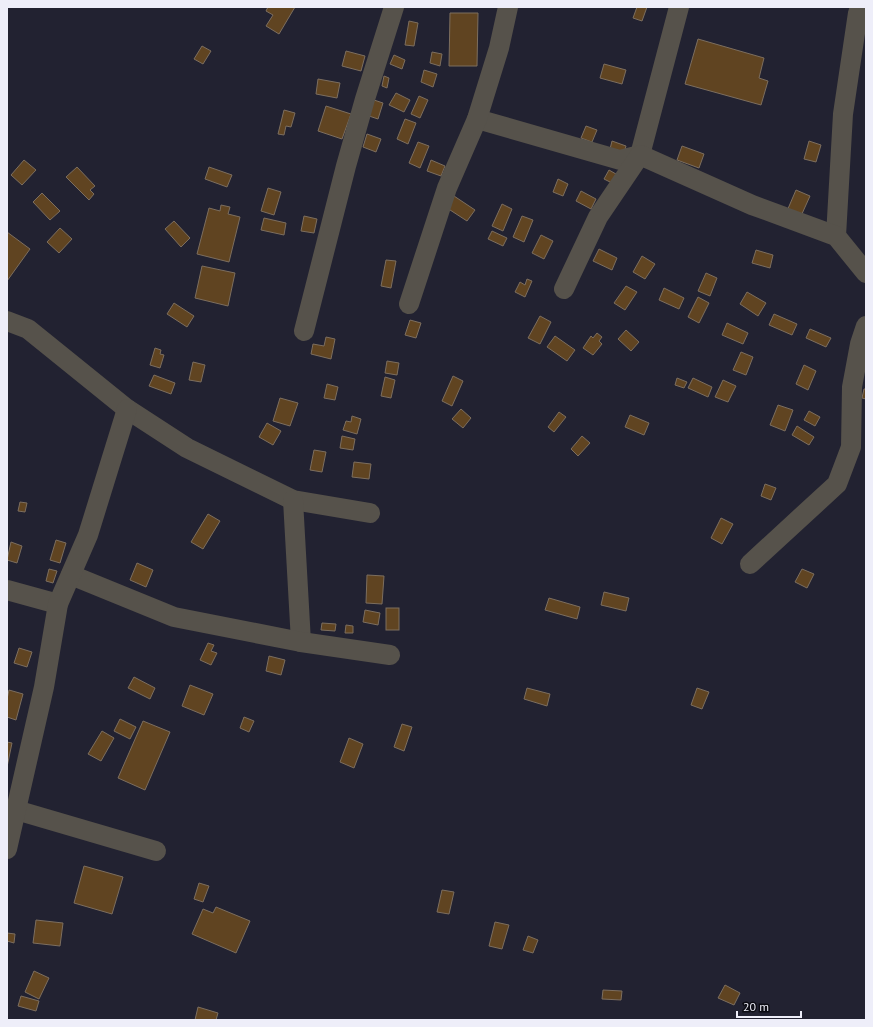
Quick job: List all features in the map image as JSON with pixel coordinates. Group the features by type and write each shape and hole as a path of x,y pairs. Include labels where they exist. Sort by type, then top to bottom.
{"street":[{"path":"304,331 346,166 394,7"},
{"path":"409,304 447,188 477,119 499,48 508,7"},
{"path":"564,289 598,217 640,155 679,7"},
{"path":"836,236 843,114 858,12"},
{"path":"477,119 620,160 640,155 752,206 836,236 866,273"},
{"path":"7,321 28,329 127,409 187,448 293,500 370,513"},
{"path":"750,564 837,484 851,447 852,387 860,344 866,326"},
{"path":"7,849 44,687 58,604 88,536 127,409"},
{"path":"293,500 301,642"},
{"path":"71,575 174,617 301,642 390,655"},
{"path":"7,590 58,604"},
{"path":"16,810 156,852"}],"building":[{"path":"268,7 295,7 279,34 266,26 273,15 266,11"},
{"path":"637,7 647,7 642,21 633,18"},
{"path":"450,13 478,13 477,66 449,66"},
{"path":"409,21 418,23 414,46 405,45"},
{"path":"698,39 764,58 759,78 768,81 761,105 685,84"},
{"path":"202,46 211,51 203,64 194,59"},
{"path":"346,51 365,56 361,71 342,66"},
{"path":"432,52 442,54 440,66 430,63"},
{"path":"394,55 405,60 402,69 390,64"},
{"path":"604,64 626,70 622,84 600,78"},
{"path":"424,70 437,74 433,87 421,82"},
{"path":"384,76 389,78 387,88 382,86"},
{"path":"318,79 340,83 337,98 316,94"},
{"path":"396,93 410,100 404,112 389,105"},
{"path":"419,96 428,100 420,118 411,114"},
{"path":"374,100 383,103 378,119 369,116"},
{"path":"326,106 351,114 342,139 318,131"},
{"path":"284,110 295,113 291,127 286,126 284,135 278,134"},
{"path":"405,119 416,123 408,144 397,139"},
{"path":"586,126 597,130 592,142 581,138"},
{"path":"367,134 381,139 376,152 363,147"},
{"path":"612,141 626,146 624,153 610,149"},
{"path":"809,141 821,145 816,162 804,159"},
{"path":"418,142 429,146 420,168 409,163"},
{"path":"682,146 704,154 699,168 677,160"},
{"path":"24,160 36,170 22,185 11,175"},
{"path":"431,160 445,166 441,176 427,171"},
{"path":"77,167 95,186 90,190 94,194 89,200 66,177"},
{"path":"209,167 232,175 227,187 205,179"},
{"path":"609,170 616,174 612,183 604,179"},
{"path":"558,179 568,184 563,196 553,192"},
{"path":"268,188 281,192 274,215 261,211"},
{"path":"796,190 810,196 801,216 787,211"},
{"path":"581,191 596,199 591,209 576,201"},
{"path":"42,193 60,211 50,220 33,202"},
{"path":"454,196 475,210 467,221 447,208"},
{"path":"502,204 512,209 503,231 492,226"},
{"path":"221,205 230,207 228,214 240,217 229,262 197,254 209,208 220,211"},
{"path":"304,216 317,219 314,233 301,231"},
{"path":"522,216 533,220 524,242 513,237"},
{"path":"264,218 286,223 284,235 261,230"},
{"path":"174,221 190,238 181,247 165,229"},
{"path":"60,228 72,239 59,253 47,242"},
{"path":"492,231 507,238 503,246 488,239"},
{"path":"7,232 30,249 7,281"},
{"path":"541,235 553,241 544,259 532,253"},
{"path":"599,249 617,258 612,270 593,261"},
{"path":"756,250 773,255 770,268 752,263"},
{"path":"642,256 655,264 645,279 633,272"},
{"path":"386,260 396,261 391,288 381,286"},
{"path":"202,266 235,273 228,306 195,298"},
{"path":"706,273 717,278 710,296 698,291"},
{"path":"527,279 532,281 525,297 515,292 520,282 525,285"},
{"path":"626,286 637,292 625,310 614,303"},
{"path":"664,288 684,298 679,309 659,300"},
{"path":"747,292 766,303 758,316 740,304"},
{"path":"698,297 709,303 699,323 688,317"},
{"path":"174,303 194,316 187,327 167,314"},
{"path":"774,314 797,324 792,335 769,325"},
{"path":"540,316 551,322 540,344 528,338"},
{"path":"410,320 421,323 416,338 405,335"},
{"path":"727,323 748,333 743,344 722,335"},
{"path":"810,329 831,338 826,347 806,338"},
{"path":"626,330 639,342 631,351 618,339"},
{"path":"597,333 602,337 599,341 602,344 593,355 583,348 591,336 593,338"},
{"path":"555,336 575,350 567,361 547,347"},
{"path":"326,337 335,339 331,359 311,354 313,344 324,346"},
{"path":"155,348 161,350 160,354 164,355 160,368 150,365"},
{"path":"741,352 753,357 746,375 733,370"},
{"path":"387,361 399,363 397,375 385,373"},
{"path":"193,362 205,365 201,382 189,380"},
{"path":"804,365 816,371 808,390 796,384"},
{"path":"154,375 175,383 171,394 149,386"},
{"path":"453,376 463,381 452,406 442,401"},
{"path":"385,377 395,380 391,398 381,396"},
{"path":"677,378 687,382 684,388 675,385"},
{"path":"693,378 712,387 708,397 688,388"},
{"path":"723,380 736,386 728,402 715,397"},
{"path":"327,384 338,387 335,400 324,398"},
{"path":"864,389 866,389 866,399 862,398"},
{"path":"280,398 298,403 290,426 273,421"},
{"path":"778,405 793,410 785,431 770,425"},
{"path":"461,409 471,418 463,428 452,419"},
{"path":"809,411 820,417 815,426 804,420"},
{"path":"559,412 566,417 554,432 548,427"},
{"path":"630,415 649,423 644,435 625,427"},
{"path":"352,416 361,419 357,434 343,430 346,421 351,422"},
{"path":"267,423 281,431 273,445 259,437"},
{"path":"797,426 814,437 809,445 792,435"},
{"path":"342,436 355,439 353,450 340,448"},
{"path":"582,436 590,443 578,456 571,449"},
{"path":"314,450 326,452 322,472 310,470"},
{"path":"354,462 371,464 369,479 352,477"},
{"path":"765,484 776,488 771,500 761,496"},
{"path":"20,502 27,503 25,512 18,511"},
{"path":"208,514 220,521 203,549 191,542"},
{"path":"721,518 733,524 722,544 711,538"},
{"path":"56,540 66,543 60,563 50,560"},
{"path":"11,542 22,546 17,563 7,560"},
{"path":"137,563 153,570 146,587 130,580"},
{"path":"49,569 57,571 53,583 46,581"},
{"path":"802,569 814,574 807,588 795,582"},
{"path":"367,575 384,576 382,604 366,603"},
{"path":"604,592 629,598 626,611 601,605"},
{"path":"549,598 580,607 577,619 545,610"},
{"path":"386,608 399,608 399,630 386,630"},
{"path":"365,610 380,613 378,625 363,622"},
{"path":"322,623 336,624 335,631 321,630"},
{"path":"346,625 353,626 353,633 345,633"},
{"path":"208,643 214,645 211,651 217,653 211,665 200,660"},
{"path":"19,648 32,652 27,667 14,663"},
{"path":"269,656 285,660 281,675 266,671"},
{"path":"134,677 155,688 150,699 128,688"},
{"path":"190,685 213,694 204,715 182,706"},
{"path":"527,688 550,694 547,706 524,699"},
{"path":"697,688 709,692 702,709 691,705"},
{"path":"9,690 23,694 16,720 7,717 7,699"},
{"path":"244,717 254,721 249,732 240,728"},
{"path":"120,719 136,727 130,739 114,731"},
{"path":"143,721 170,732 145,790 118,778"},
{"path":"402,724 412,727 404,751 394,747"},
{"path":"102,731 114,738 101,761 88,754"},
{"path":"349,738 363,744 354,768 340,762"},
{"path":"7,742 12,743 7,767"},
{"path":"84,866 123,877 112,914 74,903"},
{"path":"199,883 209,886 203,902 194,899"},
{"path":"442,890 454,892 449,914 437,912"},
{"path":"216,907 250,921 236,953 192,934 203,909 213,913"},
{"path":"36,920 63,923 60,946 33,943"},
{"path":"495,922 509,925 502,949 489,946"},
{"path":"7,933 15,934 14,943 7,941"},
{"path":"528,936 538,940 533,953 523,950"},
{"path":"34,971 49,978 39,999 25,992"},
{"path":"725,985 740,993 734,1005 718,998"},
{"path":"603,990 622,991 621,1000 602,999"},
{"path":"21,996 39,1001 36,1011 18,1006"},
{"path":"198,1007 218,1013 216,1020 195,1020"}]}
